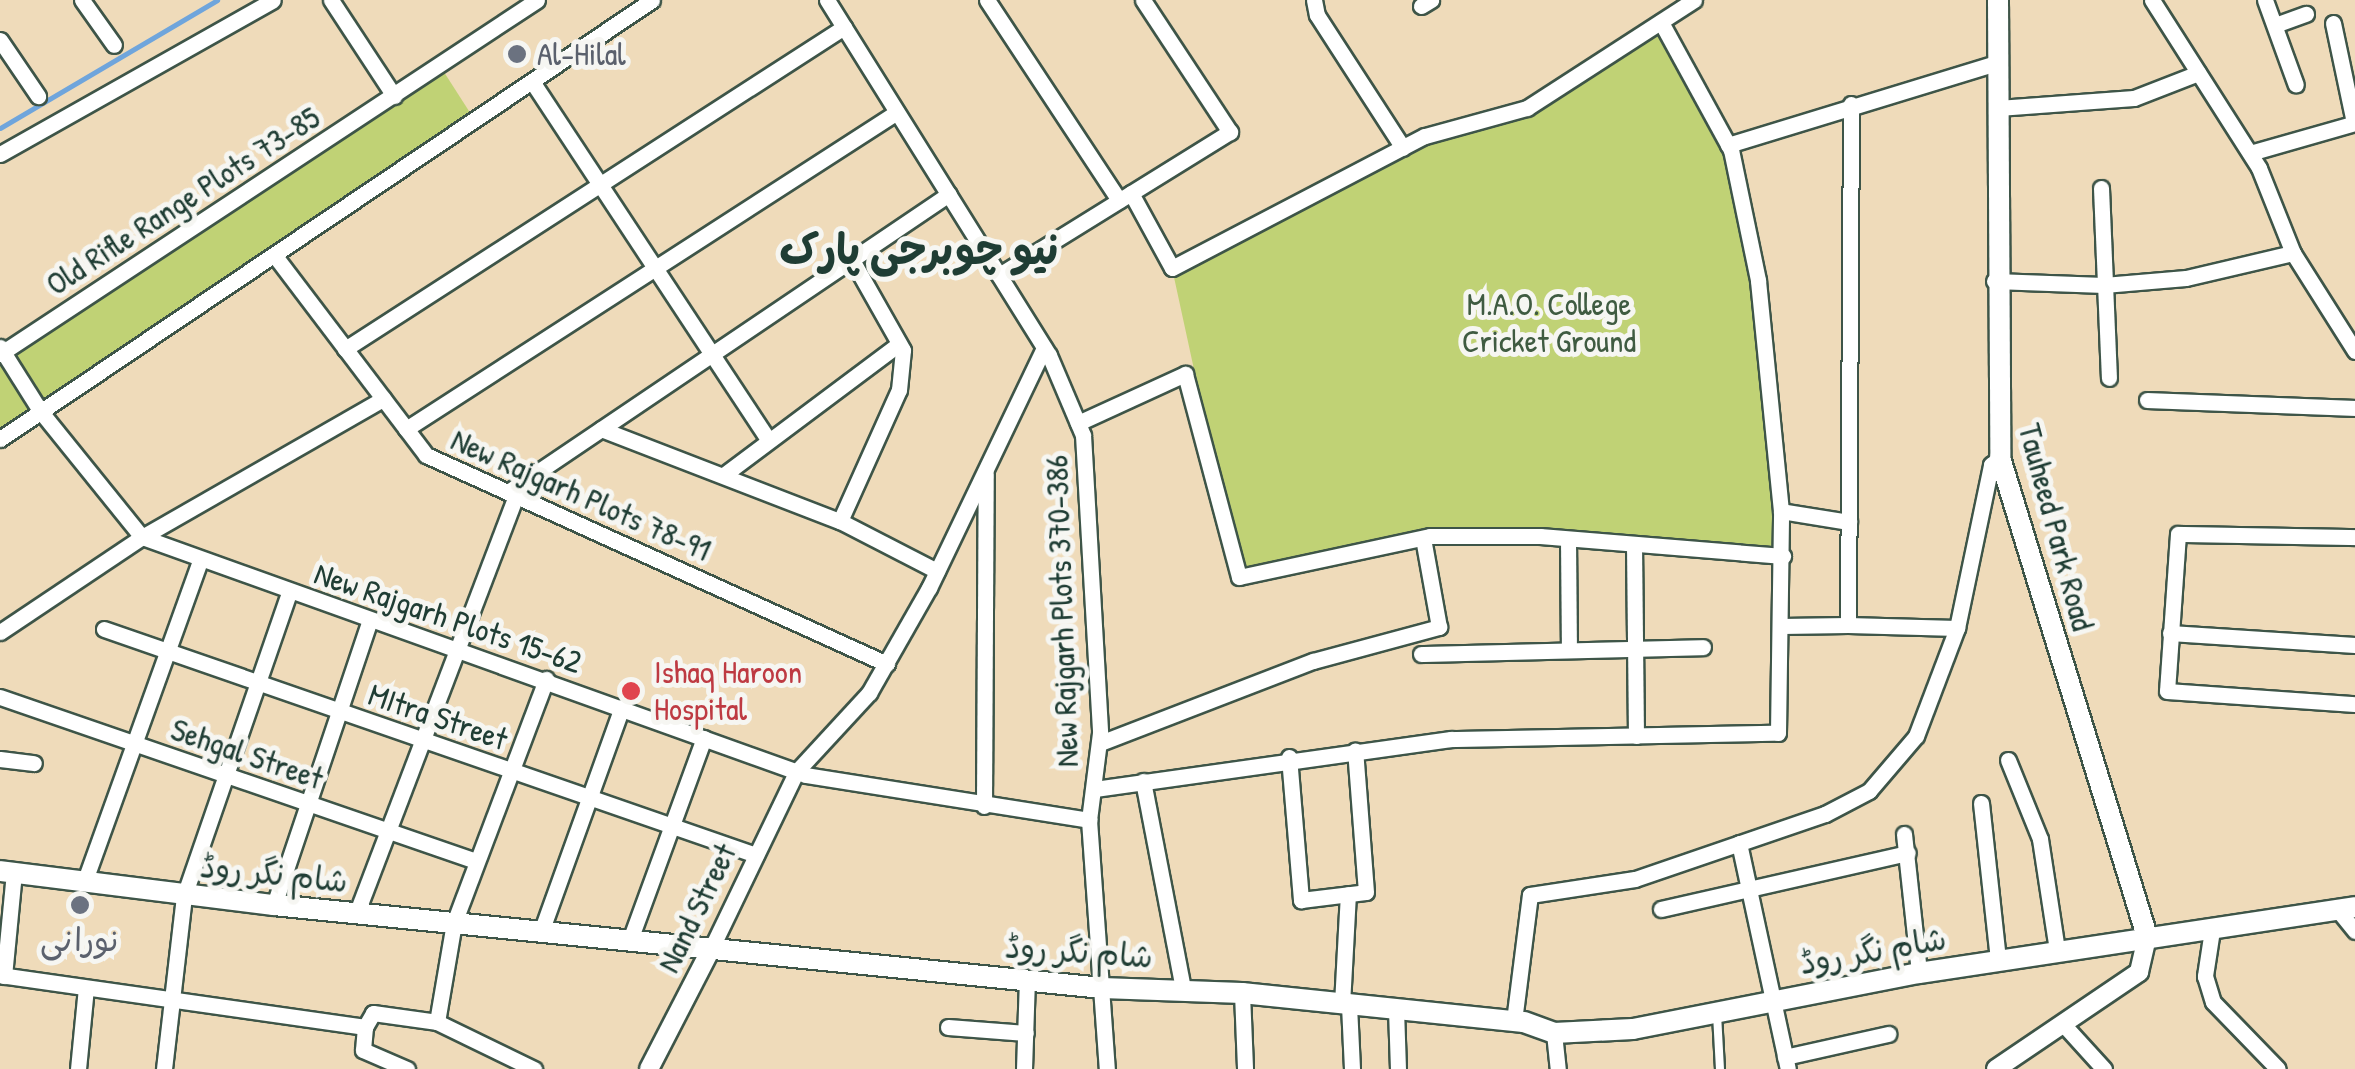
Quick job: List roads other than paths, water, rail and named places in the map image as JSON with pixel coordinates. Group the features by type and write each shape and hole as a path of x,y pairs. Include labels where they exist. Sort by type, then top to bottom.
{"main road":[{"name":"Tauheed Park Road","path":"1998,0 1994,281 2000,458 2147,936"},
{"name":"شام نگر روڈ","path":"7,872 274,906 1102,988 1242,993 1514,1021 1554,1033 1632,1029 1716,1008 1920,972 2347,909"}],"street":[{"path":"82,0 114,45"},
{"path":"0,154 273,0"},
{"path":"331,0 394,96"},
{"name":"Old Rifle Range Plots 73-85","path":"1,351 537,0"},
{"path":"0,439 652,0"},
{"name":"New Rajgarh Plots 370-386","path":"827,0 1044,348 1078,423 1093,540 1100,742 1089,820 1107,1069"},
{"path":"986,0 1172,268 1403,148 1527,108 1694,0"},
{"path":"999,275 1230,132 1143,0"},
{"path":"2152,0 2250,154 2293,253 2353,346"},
{"path":"2266,0 2296,85"},
{"path":"1315,1 1317,15 1403,148"},
{"path":"2274,24 2306,14"},
{"path":"1095,789 1289,757 1451,738 1778,734 1783,556 1758,280 1728,145 1661,22"},
{"path":"2250,154 2355,123 2333,23"},
{"path":"345,349 844,27"},
{"path":"0,40 6,60 38,96"},
{"path":"1728,145 1851,104 1998,62"},
{"path":"1998,108 2134,98 2198,73"},
{"path":"533,83 766,437"},
{"path":"1848,625 1851,104"},
{"path":"406,429 653,265 897,112"},
{"path":"2101,188 2108,378"},
{"path":"357,912 458,650 512,494 710,353 949,194"},
{"path":"1994,281 2104,285 2186,278 2293,253"},
{"name":"New Rajgarh Plots 78-91","path":"275,256 426,455 886,664"},
{"path":"840,521 899,390 899,344 852,260"},
{"path":"725,474 766,437 899,344"},
{"name":"Nand Street","path":"650,1069 796,772 870,693 937,572 1044,348"},
{"path":"1,351 41,412 142,537"},
{"path":"1078,423 1185,374 1239,578 1424,538 1568,539 1783,556"},
{"path":"0,632 142,537 383,398"},
{"path":"2147,400 2355,408"},
{"path":"601,429 840,521 937,572"},
{"path":"1514,1021 1530,895 1635,879 1739,844 1869,791 1916,736 1957,628 1990,465 2000,458"},
{"path":"984,806 986,470"},
{"path":"1781,511 1849,522"},
{"path":"2355,538 2178,534 2167,691 2355,704"},
{"name":"New Rajgarh Plots 15-62","path":"142,537 796,772 984,806 1089,820"},
{"path":"1100,742 1313,660 1440,627 1424,538"},
{"path":"1568,539 1570,649"},
{"path":"1634,544 1636,736"},
{"path":"84,883 200,560"},
{"path":"164,1069 184,896 289,592"},
{"path":"274,906 370,620"},
{"path":"1781,626 1957,628"},
{"name":"MItra Street","path":"104,629 756,855"},
{"path":"2170,633 2355,645"},
{"path":"1420,654 1703,647"},
{"path":"437,1022 454,923 546,679"},
{"name":"Sehgal Street","path":"0,698 476,861"},
{"path":"541,932 622,707"},
{"path":"630,940 704,738"},
{"path":"1289,757 1301,900 1366,892 1355,750"},
{"path":"0,758 34,763"},
{"path":"2008,760 2040,839 2057,950"},
{"path":"1142,781 1183,989"},
{"path":"1981,803 1998,960"},
{"path":"1904,834 1920,972"},
{"path":"1739,844 1786,1063 1888,1034"},
{"path":"1661,909 1908,854"},
{"path":"7,872 2,976 365,1027"},
{"path":"1348,894 1346,1004 1352,1069"},
{"path":"2347,909 2355,931"},
{"path":"2212,930 2205,976 2214,1002 2278,1069"},
{"path":"1996,1069 2138,972 2147,936"},
{"path":"1024,1069 1027,978"},
{"path":"78,1069 86,988"},
{"path":"1242,993 1245,1069"},
{"path":"1396,1009 1398,1069"},
{"path":"407,1069 363,1050 365,1027 373,1013 437,1022 534,1069"},
{"path":"2062,1024 2104,1069"},
{"path":"948,1027 1026,1033"},
{"path":"1554,1033 1558,1069"}],"lane":[{"path":"1716,1008 1720,1069"}],"waterway":[{"path":"0,128 217,0"}],"place":[{"name":"Al-Hilal","path":"517,54"},
{"name":"Ishaq Haroon Hospital","path":"631,691"},
{"name":"نورانی","path":"80,905"}],"district":[{"name":"نیو چوبرجی پارک","path":"919,249"}],"park label":[{"name":"M.A.O. College Cricket Ground","path":"1549,324"}]}
